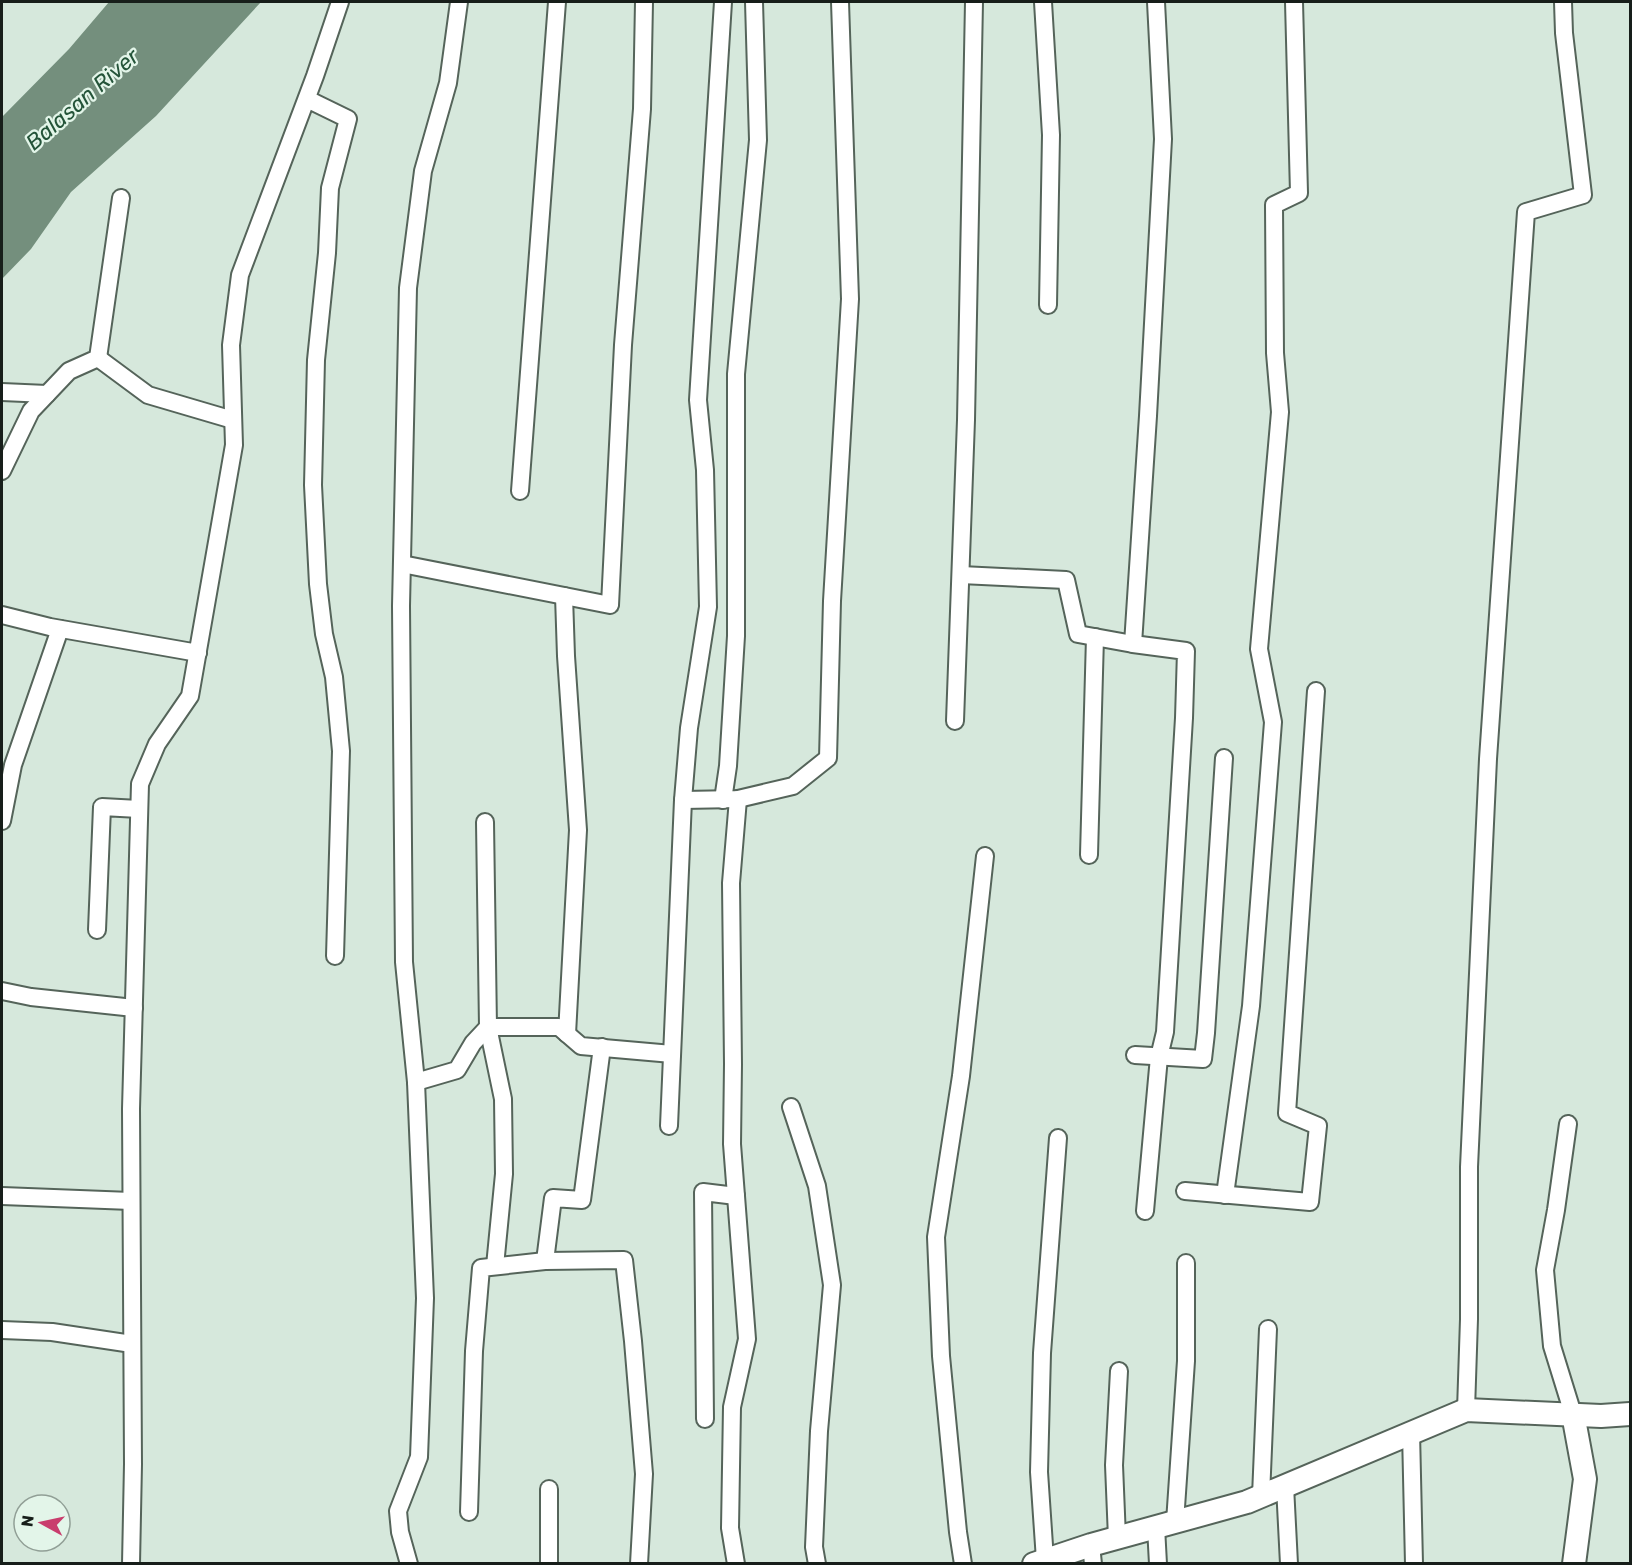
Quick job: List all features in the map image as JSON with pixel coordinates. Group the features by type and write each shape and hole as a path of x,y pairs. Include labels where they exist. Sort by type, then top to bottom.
{"street":[{"path":"131,1563 133,1464 131,1109 140,784 156,744 190,696 234,445 231,345 240,275 307,99 340,2"},
{"path":"410,1563 400,1532 398,1511 419,1457 425,1298 416,1082 404,962 402,564 408,288 423,171 448,83 459,2"},
{"path":"520,491 557,2"},
{"path":"402,564 610,605 623,345 642,109 644,2"},
{"path":"669,1126 683,801 690,728 708,607 705,470 698,400 723,2"},
{"path":"736,1563 730,1528 732,1407 747,1339 732,1144 733,1053 728,766 736,636 736,374 758,140 754,2"},
{"path":"683,801 730,800 793,786 828,758 832,601 850,299 840,2"},
{"path":"955,721 967,408 974,2"},
{"path":"1043,2 1051,135 1048,305"},
{"path":"1133,644 1163,139 1156,2"},
{"path":"1225,1195 1251,1006 1273,722 1259,649 1280,412 1275,353 1274,205 1299,193 1294,2"},
{"path":"1466,1410 1470,1167 1488,759 1527,212 1583,195 1564,33 1563,2"},
{"path":"307,99 348,119 330,188 327,253 316,360 313,485 318,584 324,634 334,677 341,751 335,956"},
{"path":"98,358 121,198"},
{"path":"98,358 148,395 233,420"},
{"path":"2,471 31,411 69,371 98,358"},
{"path":"2,392 47,394"},
{"path":"961,575 1066,580 1078,634 1186,651 1165,1032 1159,1057 1145,1211"},
{"path":"564,596 578,830 567,1034"},
{"path":"2,615 198,653"},
{"path":"2,821 13,765 60,628"},
{"path":"1089,855 1095,637"},
{"path":"1185,1191 1310,1202 1317,1126 1287,1113 1316,691"},
{"path":"1135,1055 1203,1059 1224,758"},
{"path":"97,930 102,807 139,809"},
{"path":"485,822 488,1027 503,1099 504,1174 495,1266"},
{"path":"963,1563 941,1356 936,1237 962,1076 985,856"},
{"path":"2,991 31,997 134,1008"},
{"path":"416,1082 458,1070 473,1043 488,1027 559,1027 581,1046 672,1054"},
{"path":"545,1261 553,1198 582,1200 602,1047"},
{"path":"791,1107 817,1186 832,1285 819,1431 814,1547 817,1563"},
{"path":"1568,1124 1545,1270 1552,1346 1573,1414 1585,1479 1574,1563"},
{"path":"1058,1138 1042,1353 1039,1460 1040,1562 1092,1554 1118,1538 1247,1502 1466,1410 1601,1416 1630,1414"},
{"path":"705,1419 703,1192 736,1196"},
{"path":"2,1196 131,1202"},
{"path":"469,1512 474,1351 481,1268 545,1261 624,1260 644,1474 639,1563"},
{"path":"1158,1563 1166,1524 1186,1361 1186,1263"},
{"path":"1261,1496 1268,1329"},
{"path":"2,1330 52,1332 132,1344"},
{"path":"1118,1538 1114,1465 1119,1371"},
{"path":"1411,1432 1414,1563"},
{"path":"1285,1486 1289,1563"},
{"path":"549,1489 549,1563"}],"water":[{"name":"Balasan River","path":"109,2 261,2 156,116 71,192 31,249 2,279 2,117 69,49"}]}
